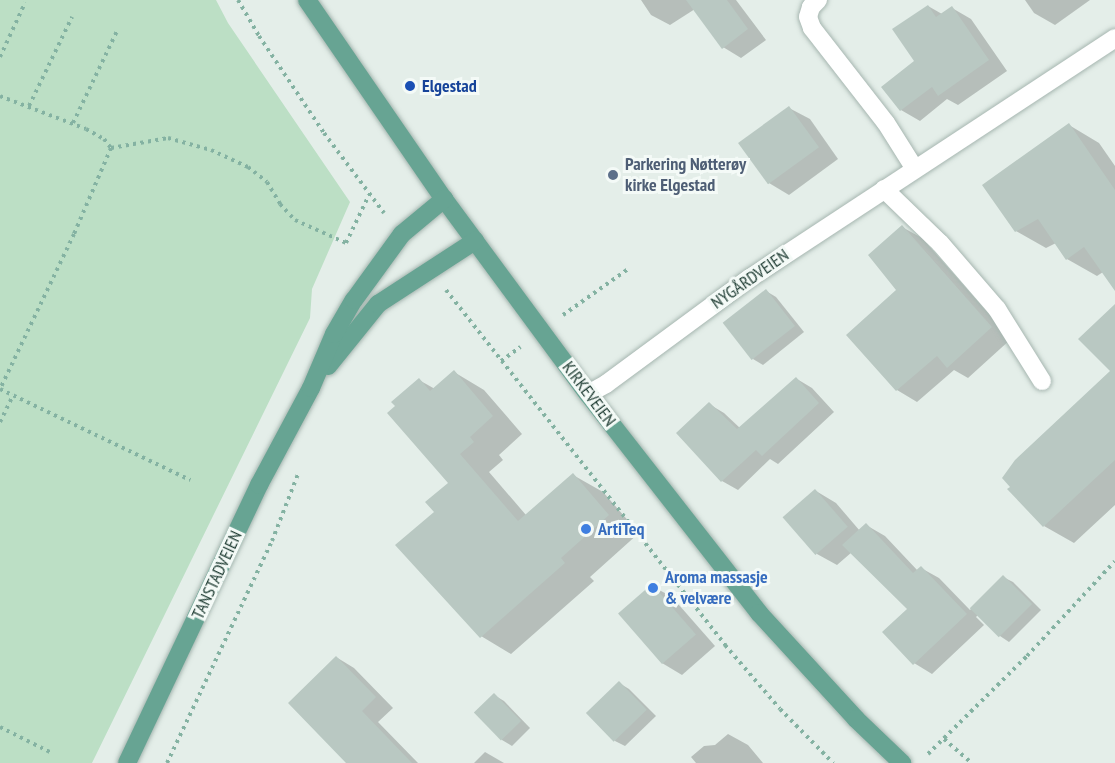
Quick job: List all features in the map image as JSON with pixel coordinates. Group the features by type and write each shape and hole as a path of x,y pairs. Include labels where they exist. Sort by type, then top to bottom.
{"main road":[{"name":"KIRKEVEIEN","path":"307,0 444,199 588,394 759,613 856,719 902,763"},
{"name":"TANSTADVEIEN","path":"127,763 260,485 310,388 334,334 354,300 402,234 444,199"},
{"name":"TANSTADVEIEN","path":"310,388 378,304 474,241"}],"street":[{"path":"818,0 811,7 808,16 812,28 886,123 915,169"},
{"name":"NYGÅRDVEIEN","path":"588,394 606,384 750,278 1115,38"},
{"path":"884,189 940,243 997,309 1042,381"}],"path":[{"path":"238,0 324,134 369,195 391,220"},
{"path":"0,57 26,3"},
{"path":"29,106 72,17"},
{"path":"73,123 118,28"},
{"path":"0,96 73,123 104,139 111,148"},
{"path":"111,148 168,138 211,150 248,167 267,182 280,204 295,219 346,243 369,195"},
{"path":"111,148 74,234 0,389 190,480"},
{"path":"560,318 628,269"},
{"path":"442,285 725,645 780,709 833,763"},
{"path":"440,299 449,294"},
{"path":"501,361 524,344"},
{"path":"0,422 13,395"},
{"path":"167,763 272,541 301,466"},
{"path":"927,755 1027,656 1115,561"},
{"path":"0,727 52,753"},
{"path":"944,739 972,763"}],"green space":[{"path":"0,0 216,0 228,23 350,202 312,289 310,318 92,763 0,763"}],"building":[{"path":"686,0 727,0 748,29 722,49"},
{"path":"928,5 936,17 952,6 989,60 938,96 932,87 900,111 881,87 914,61 892,29"},
{"path":"789,106 819,147 768,184 738,143"},
{"path":"1069,123 1115,190 1115,291 1084,247 1066,260 1038,219 1015,232 982,185"},
{"path":"902,225 992,327 947,368 937,356 896,391 846,335 896,290 868,255"},
{"path":"766,289 795,326 752,360 723,323"},
{"path":"1115,304 1115,460 1043,527 1007,489 1010,487 1002,478 1015,460 1110,371 1078,339"},
{"path":"454,370 493,416 470,437 474,442 460,454 518,521 573,473 609,515 561,558 565,563 480,638 395,545 434,512 425,502 448,483 387,413 395,406 391,402 419,378 430,391"},
{"path":"796,377 819,403 762,456 756,450 721,482 676,433 709,402 737,429"},
{"path":"815,489 848,527 815,555 783,517"},
{"path":"866,523 913,573 921,566 967,614 913,665 882,632 907,609 842,545"},
{"path":"1003,575 1032,604 999,637 970,608"},
{"path":"652,584 696,635 662,664 618,614"},
{"path":"336,656 376,697 362,711 412,763 346,763 288,703"},
{"path":"619,681 647,710 614,742 586,713"},
{"path":"494,693 521,721 501,741 474,712"}],"place":[{"name":"Elgestad","path":"410,86"},
{"name":"Parkering Nøtterøy kirke Elgestad","path":"613,175"},
{"name":"ArtiTeq","path":"586,529"},
{"name":"Aroma massasje & velvære","path":"653,588"}]}
